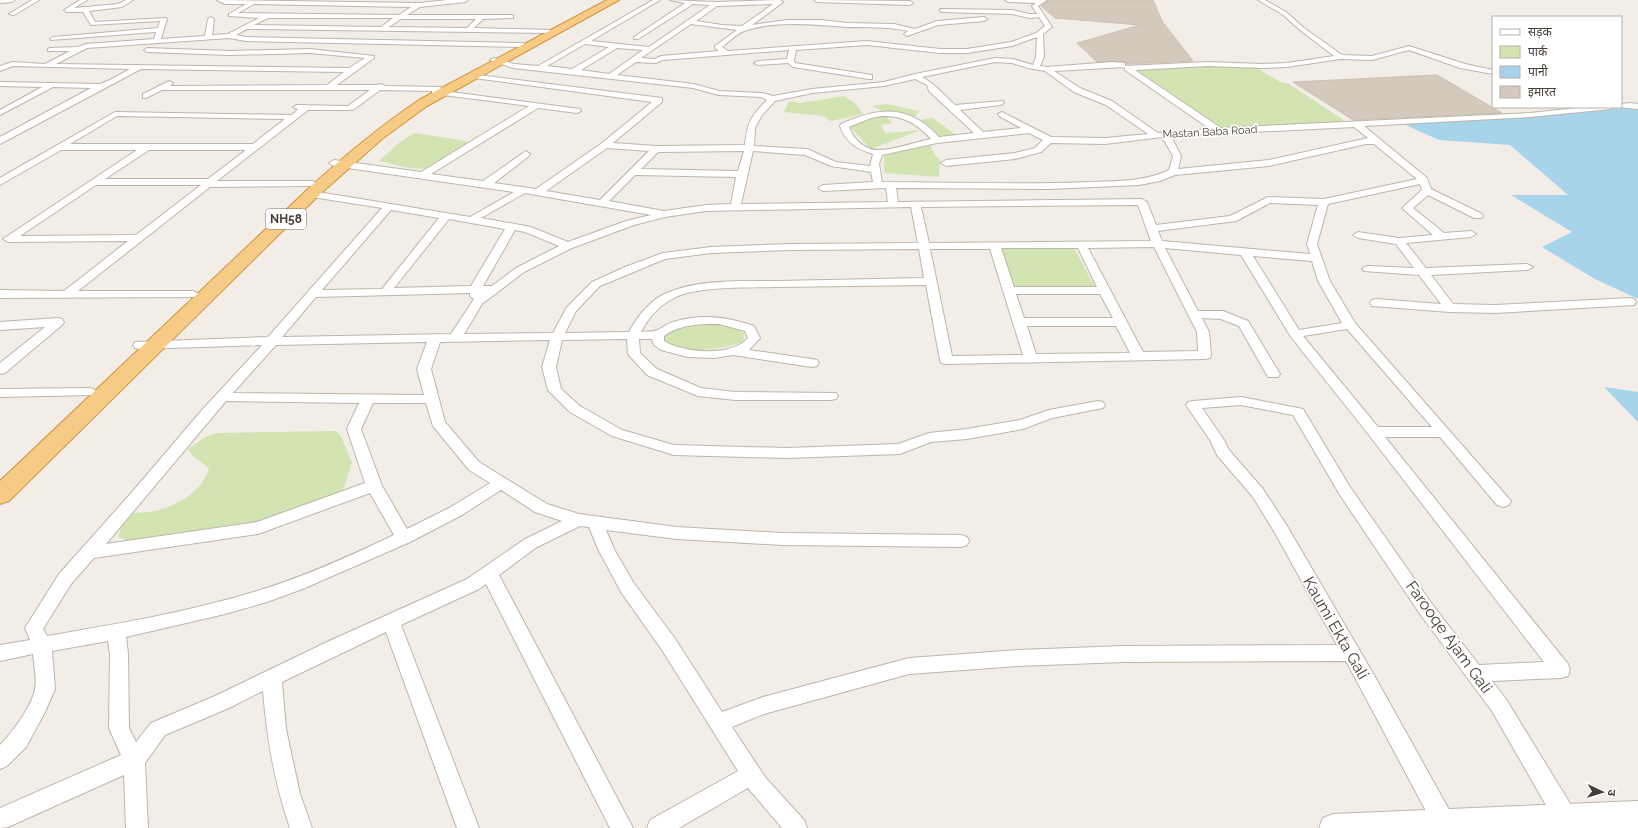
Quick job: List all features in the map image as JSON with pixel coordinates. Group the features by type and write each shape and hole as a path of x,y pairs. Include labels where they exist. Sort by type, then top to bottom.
{"highway":[{"name":"NH58","path":"439,91 474,76 523,45 607,0"},
{"name":"NH58","path":"0,478 89,392 147,345 339,164 396,119 439,91 614,0"},
{"name":"NH58","path":"0,495 147,345 193,295 312,189"}],"street":[{"path":"0,1 12,0"},
{"path":"12,14 36,0"},
{"path":"84,0 67,10 85,10 120,6 132,7"},
{"path":"120,6 130,0"},
{"path":"212,0 420,5 441,4 464,0"},
{"path":"539,68 657,0"},
{"path":"672,0 716,4 782,1"},
{"path":"817,0 910,3"},
{"path":"1008,0 1039,1"},
{"path":"1261,0 1284,13 1302,29 1340,57"},
{"path":"727,53 717,48 782,1"},
{"path":"634,60 656,61 661,58 775,48 814,48 866,43 941,51 1004,46 1040,34 1049,27 1035,6 1039,1"},
{"path":"254,2 231,15 397,18 511,17"},
{"path":"636,38 691,2"},
{"path":"609,77 716,4"},
{"path":"382,29 397,18 420,5"},
{"path":"85,10 93,24 144,18 164,19 157,41"},
{"path":"942,10 1012,12 1030,16 1042,15"},
{"path":"229,36 267,16"},
{"path":"468,31 481,17"},
{"path":"208,38 211,19"},
{"path":"901,36 937,22 984,19"},
{"path":"690,22 722,27 744,28 787,22 821,22 847,25 894,26 915,31"},
{"path":"246,27 550,31"},
{"path":"53,39 160,30"},
{"path":"598,34 613,36"},
{"path":"1036,68 1040,57 1040,34"},
{"path":"46,66 86,46 229,36 246,39 523,45"},
{"path":"628,37 662,41"},
{"path":"880,44 894,38"},
{"path":"146,96 246,39"},
{"path":"584,42 650,49"},
{"path":"573,72 616,45"},
{"path":"50,50 82,48 224,52 310,51 372,57 351,70 329,87"},
{"path":"790,61 793,48"},
{"path":"1219,131 1128,68 1208,64 1262,66 1287,65 1340,57 1372,58 1409,48 1463,66 1492,72"},
{"path":"790,61 793,65 803,68 884,84 915,76 995,60 1047,69 1112,64 1122,65"},
{"path":"498,61 513,66 694,86 719,92 762,95 772,99 867,81 877,74"},
{"path":"758,63 790,61"},
{"path":"0,64 195,69 351,70"},
{"path":"0,69 12,64"},
{"path":"0,141 101,86 139,68"},
{"path":"1047,69 1076,90 1109,103 1170,141 1178,156 1173,172"},
{"path":"474,76 659,100 605,145 538,192"},
{"path":"915,76 930,84 932,89 981,135"},
{"path":"0,181 115,114 292,112 305,108 350,108 393,78"},
{"path":"0,84 101,86"},
{"path":"0,90 13,84"},
{"path":"0,113 51,85"},
{"path":"162,88 329,87 439,91 577,111"},
{"path":"735,207 749,148 751,128 758,114 772,99"},
{"path":"953,108 1000,103"},
{"path":"1622,103 1634,106"},
{"path":"423,175 537,105"},
{"path":"1622,106 1634,106"},
{"name":"Mastan Baba Road","path":"1002,114 1049,140 1105,141 1219,131 1530,115 1601,108"},
{"path":"68,294 255,147 292,112"},
{"path":"936,140 921,122 905,116 881,114 860,118 844,126 847,137 863,149 878,153 936,140 1030,130"},
{"path":"1356,124 1425,185 1478,216"},
{"path":"946,163 1015,156 1038,150 1049,140"},
{"path":"823,188 878,185 1074,186 1131,182 1162,178 1173,172 1269,163 1366,141 1376,141"},
{"path":"605,145 656,149 749,148 807,152 834,164 875,170"},
{"path":"59,147 255,147"},
{"path":"4,238 95,182 147,147"},
{"path":"602,203 656,149"},
{"path":"878,153 874,164 878,185"},
{"path":"486,184 526,154"},
{"path":"339,164 486,184 665,214"},
{"path":"633,172 742,174"},
{"path":"95,182 210,183 312,189 389,206 527,229 568,246"},
{"path":"891,185 893,205"},
{"path":"1152,229 1232,219 1268,200 1324,202 1363,192 1425,185"},
{"path":"1425,185 1407,208 1442,236"},
{"path":"471,220 524,190"},
{"path":"455,338 477,302 520,270 568,246 630,223 665,214 706,208 735,207 1142,202 1158,244 1203,332 1204,355 946,360 916,205"},
{"path":"1324,202 1312,244 1324,281 1350,325 1503,501"},
{"path":"0,759 19,740 35,712 45,689 42,645 34,628 66,579 222,397 389,206"},
{"path":"385,292 446,216"},
{"path":"477,302 475,290 512,226"},
{"path":"1358,235 1399,241 1471,234"},
{"path":"4,238 139,238"},
{"path":"1399,241 1450,308"},
{"path":"1081,244 1138,356"},
{"path":"1098,405 1048,414 1023,424 967,434 928,438 900,449 786,453 674,450 617,433 575,409 555,390 549,367 557,337 572,310 596,284 663,256 711,250 924,245 1158,244 1317,258"},
{"path":"994,245 1031,358"},
{"path":"1245,252 1295,334 1561,670 1474,673"},
{"path":"1368,269 1423,272 1527,267"},
{"path":"831,396 735,396 698,392 652,372 634,354 633,336 640,322 657,303 672,294 687,290 723,285 931,280"},
{"path":"312,294 495,289"},
{"path":"1009,291 1104,290"},
{"path":"0,294 193,295"},
{"path":"1376,303 1450,308 1495,309 1630,302"},
{"path":"1194,314 1224,315 1244,324 1273,374"},
{"path":"147,345 272,341 658,336 665,329 681,323 719,320 738,324 750,329 754,338 747,346 731,352"},
{"path":"0,326 58,322 0,370"},
{"path":"1019,322 1121,322"},
{"path":"1295,334 1350,325"},
{"path":"658,336 658,342 663,347 679,352 707,354 731,352 812,363"},
{"path":"436,339 424,369 438,423 474,466 541,508 587,521 677,533 782,539 961,541"},
{"path":"0,393 89,392"},
{"path":"222,397 432,398"},
{"path":"368,398 354,429 374,486 404,538"},
{"name":"Kaumi Ekta Gali","path":"1326,460 1298,412 1241,401 1193,405 1217,440 1222,452 1258,493 1281,530 1351,653 1444,823"},
{"path":"1374,432 1444,432"},
{"name":"Farooqe Ajam Gali","path":"1326,460 1345,491 1422,602 1499,705 1566,818"},
{"path":"0,653 116,632 188,616 260,597 317,576 404,538 472,502 501,483"},
{"path":"90,552 258,528 374,486"},
{"path":"0,819 134,760 158,729 222,702 334,647 473,584 531,543 587,521"},
{"path":"587,521 606,549 627,587 669,645 758,784 796,828"},
{"path":"489,572 622,828"},
{"path":"391,622 468,828"},
{"path":"116,632 120,654 120,728 134,760 137,828"},
{"path":"718,723 763,706 909,666 1018,658 1124,654 1351,653"},
{"path":"272,678 276,729 289,794 301,828"},
{"path":"658,828 752,774"},
{"path":"1333,828 1638,815"}],"green space":[{"path":"1222,65 1257,68 1280,82 1289,84 1347,122 1222,128 1137,70"},
{"path":"844,96 856,104 863,114 831,121 823,116 784,112 789,101 800,103"},
{"path":"887,104 919,111 915,117 884,112 872,106"},
{"path":"884,114 892,123 881,125 885,133 921,130 871,149 850,127 857,123"},
{"path":"933,118 956,135 939,137 919,120"},
{"path":"414,133 467,141 467,144 426,169 408,168 379,161 400,142"},
{"path":"930,144 935,155 940,160 939,177 884,173 884,156"},
{"path":"1069,248 1075,250 1096,289 1013,288 1002,249"},
{"path":"705,324 720,325 744,332 743,342 713,349 694,350 664,344 661,339 669,330"},
{"path":"336,431 341,436 352,463 343,490 307,509 271,522 158,540 126,540 118,537 122,525 133,513 152,512 163,509 188,496 201,484 209,468 194,457 188,449 205,437 216,433"}],"water":[{"path":"1633,108 1638,110 1638,299 1595,279 1542,247 1572,232 1511,195 1568,195 1510,145 1439,140 1399,122"},
{"path":"1604,387 1638,392 1638,422"}],"building":[{"path":"1048,0 1153,0 1162,21 1193,61 1126,64 1125,62 1097,62 1077,43 1140,25 1055,18 1041,6"},
{"path":"1437,75 1502,113 1353,120 1293,82"}]}
